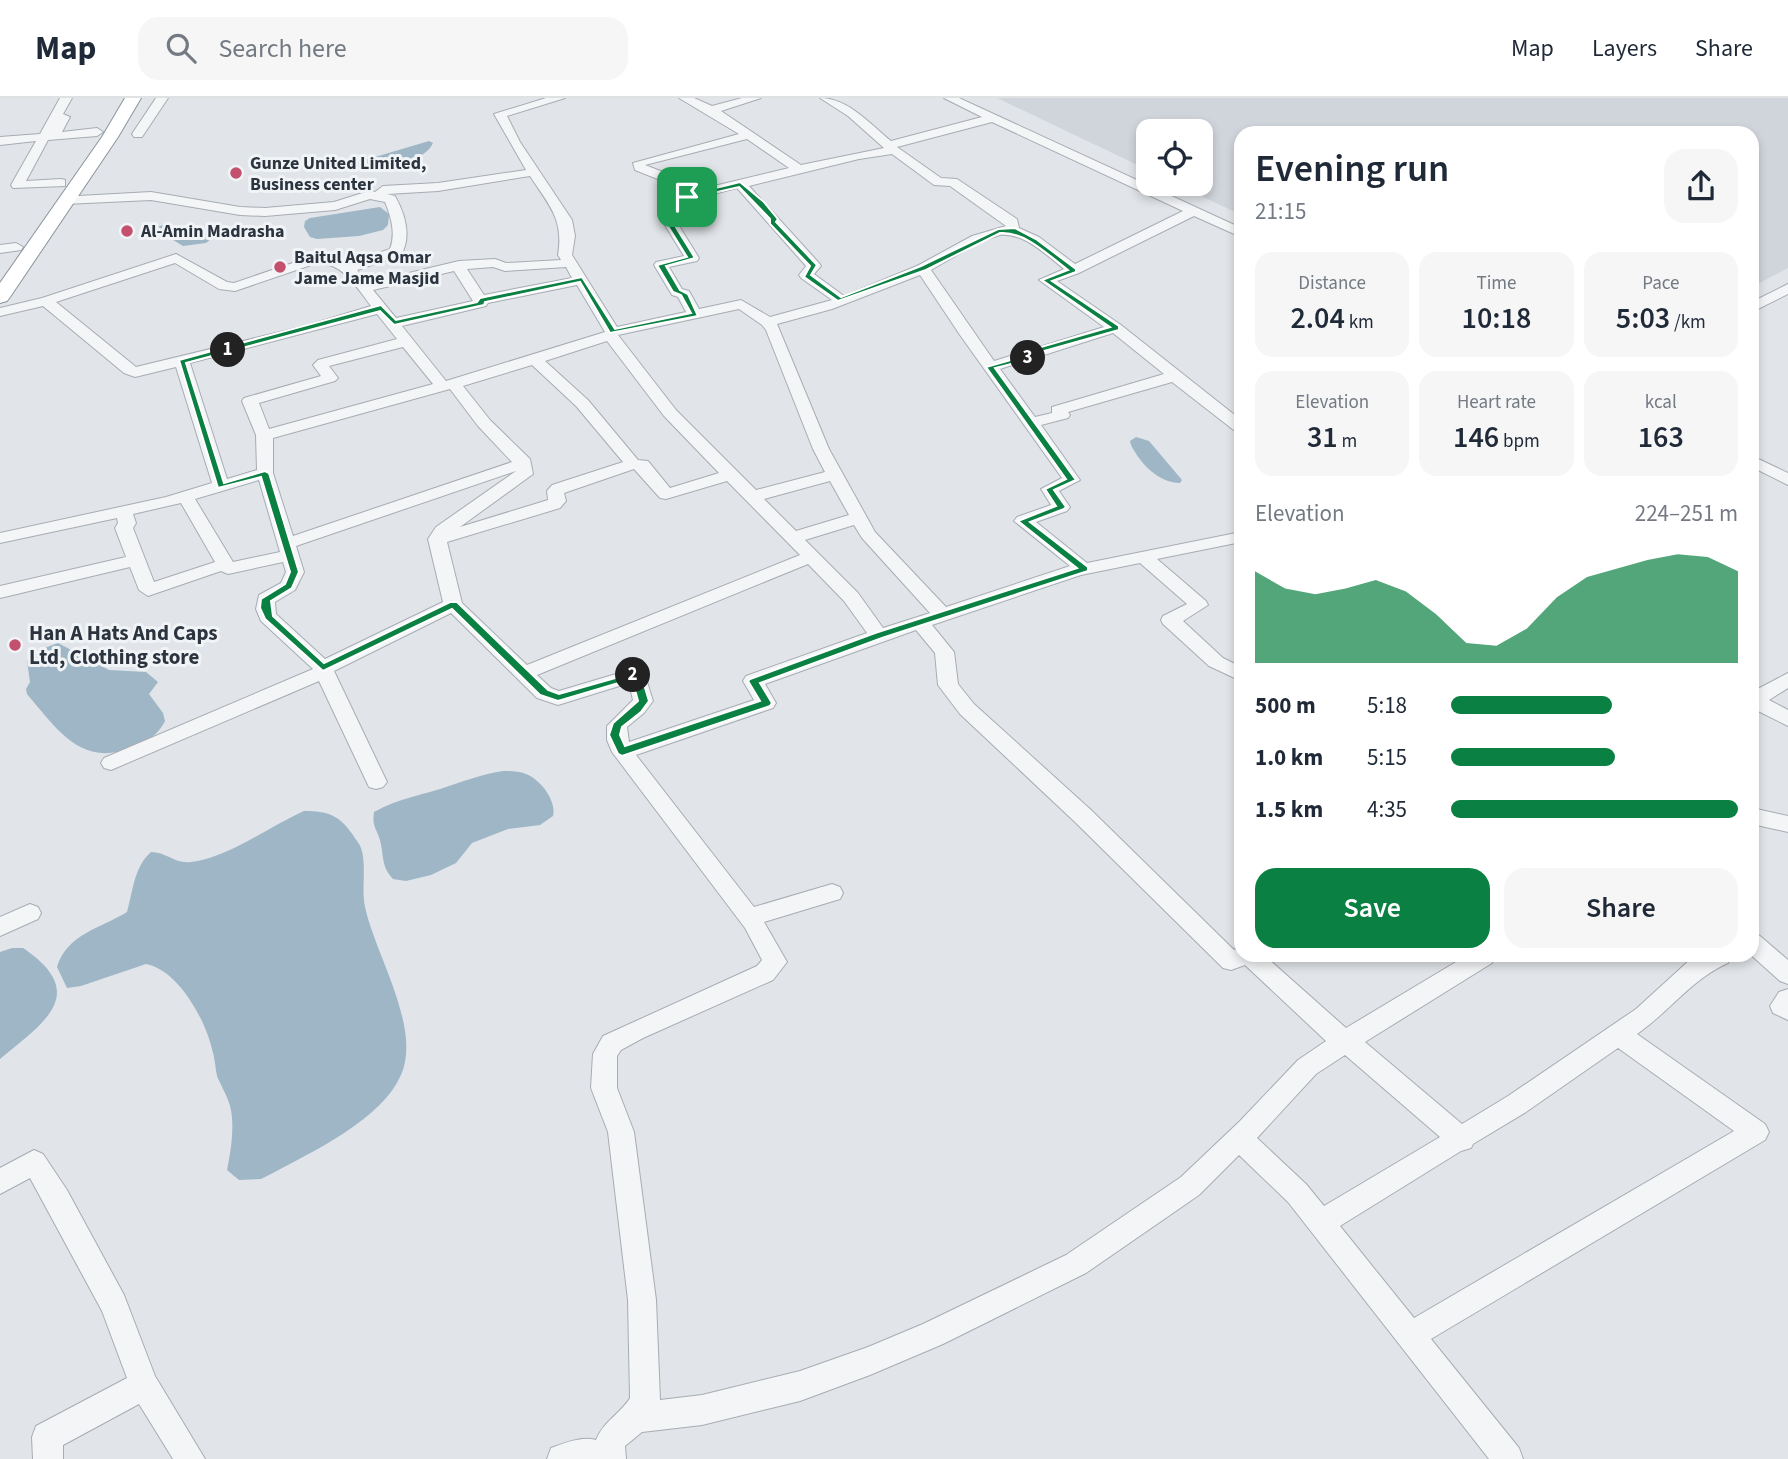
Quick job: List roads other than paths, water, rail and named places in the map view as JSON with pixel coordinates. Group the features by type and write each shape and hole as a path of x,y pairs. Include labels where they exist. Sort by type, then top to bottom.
{"highway":[{"path":"0,297 118,98"},
{"path":"0,271 8,248 110,137 133,98"}],"street":[{"path":"138,134 162,98"},
{"path":"559,98 500,114 514,142 565,220 568,236 565,255 612,333 670,414 851,597 879,636"},
{"path":"685,98 712,110 799,169"},
{"path":"712,110 755,98"},
{"path":"826,98 852,114 938,182 953,182 1012,222 1013,230"},
{"path":"950,98 1234,230"},
{"path":"17,185 49,136 63,102"},
{"path":"695,314 684,294 677,292 661,265 692,258 664,215 690,209 681,199 892,148 992,118"},
{"path":"0,142 97,132"},
{"path":"687,197 664,177 639,167 639,163 748,135"},
{"path":"379,195 383,190 393,188 438,187 534,172"},
{"path":"740,184 761,203 774,219 772,222 814,266 806,275 841,300"},
{"path":"0,185 151,196 240,211 265,212 335,206 350,203 358,197 379,195 390,199 400,245 396,252 348,268"},
{"path":"1194,211 1074,270 1046,280 1116,328 1234,422"},
{"path":"768,322 802,314 923,268 987,234 1013,230 1034,241 1074,270"},
{"path":"0,312 176,258 224,286 235,287 316,259 348,268 408,341 524,463 525,474 442,531 437,539 453,604 544,693 558,698 636,674 643,701 637,710 617,725 615,735 622,752 750,917 775,962 765,974 634,1031 612,1043 605,1054 604,1088 621,1132 642,1300 645,1401 635,1418 611,1440 610,1458 588,1453 562,1459"},
{"path":"365,288 458,266 489,262 505,267 572,263"},
{"path":"458,266 480,300"},
{"path":"923,268 990,367 1072,480 1049,489 1061,507 1023,521 1084,569"},
{"path":"480,300 582,280"},
{"path":"1759,304 1788,288"},
{"path":"46,300 129,370 182,362 381,308"},
{"path":"394,323 481,303 480,300"},
{"path":"264,435 536,359 612,333 741,304 768,322 821,449 868,534 942,614"},
{"path":"990,367 1028,358 1030,353 1116,328"},
{"path":"376,782 324,670 268,617 265,608 266,599 283,591 295,572 265,473 264,435 250,401 330,378 321,365 323,363 408,341"},
{"path":"536,359 582,403 633,464"},
{"path":"182,362 221,486"},
{"path":"1030,423 1062,415 1058,411 1175,376"},
{"path":"185,496 228,569 234,569 524,463"},
{"path":"437,539 554,504 557,501 555,491 558,489 633,464 642,465 666,494 729,475"},
{"path":"1759,465 1788,480"},
{"path":"0,538 185,496 265,473"},
{"path":"751,497 835,474"},
{"path":"122,511 128,524 124,528 148,590 225,564"},
{"path":"791,538 859,518"},
{"path":"622,752 766,703 753,681 919,622 1084,569 1234,539"},
{"path":"525,673 693,602 770,575 778,569 811,557"},
{"path":"1144,558 1199,605 1170,620 1216,662 1234,671"},
{"path":"0,592 135,560"},
{"path":"111,763 324,670 453,604"},
{"path":"919,622 944,652 948,685 967,709 1083,816 1231,961 1234,960"},
{"path":"1759,697 1788,679"},
{"path":"1759,704 1788,719"},
{"path":"1759,818 1788,824"},
{"path":"750,917 832,893"},
{"path":"0,927 30,913"},
{"path":"1759,946 1782,961"},
{"path":"1257,962 1462,1140"},
{"path":"635,1418 702,1410 800,1386 870,1361 933,1334 1076,1264 1190,1186 1307,1067 1474,962"},
{"path":"1320,1223 1462,1140 1645,1016 1706,962"},
{"path":"1788,999 1782,1006 1788,1010"},
{"path":"1410,1336 1756,1132 1618,1034"},
{"path":"1240,1138 1297,1192 1508,1459"},
{"path":"0,1182 34,1162 114,1305 144,1384 190,1459"},
{"path":"48,1459 47,1437 144,1384"}],"water":[{"path":"429,141 433,143 427,151 407,162 369,168 348,165"},
{"path":"380,207 389,214 388,225 383,230 359,236 317,239 310,237 304,227 305,221 310,218"},
{"path":"159,226 218,233 206,243 183,246 160,232"},
{"path":"1136,437 1149,441 1182,480 1180,483 1157,476 1139,459 1130,441"},
{"path":"58,643 109,670 146,672 158,682 149,694 163,713 165,721 159,731 132,747 99,753 84,749 60,732 27,694 26,689 30,682 27,661 42,649"},
{"path":"503,771 523,773 537,781 550,797 553,816 540,825 508,829 472,843 456,863 431,875 406,881 393,879 385,865 374,824 374,812 402,800"},
{"path":"304,811 326,813 338,819 360,846 364,862 365,907 395,991 406,1036 406,1056 401,1075 392,1091 363,1120 327,1144 261,1179 239,1180 227,1170 232,1129 230,1106 217,1076 213,1052 203,1024 179,986 158,968 146,964 81,986 67,988 57,967 68,947 77,939 127,912 138,872 151,852 185,862 205,859 234,848"},
{"path":"23,948 43,964 54,980 57,994 53,1007 44,1020 0,1059 0,952"}],"place":[{"name":"Gunze United Limited, Business center","path":"236,173"},
{"name":"Al-Amin Madrasha","path":"127,231"},
{"name":"Baitul Aqsa Omar Jame Jame Masjid","path":"280,267"},
{"name":"Han A Hats And Caps Ltd, Clothing store","path":"15,645"}]}
